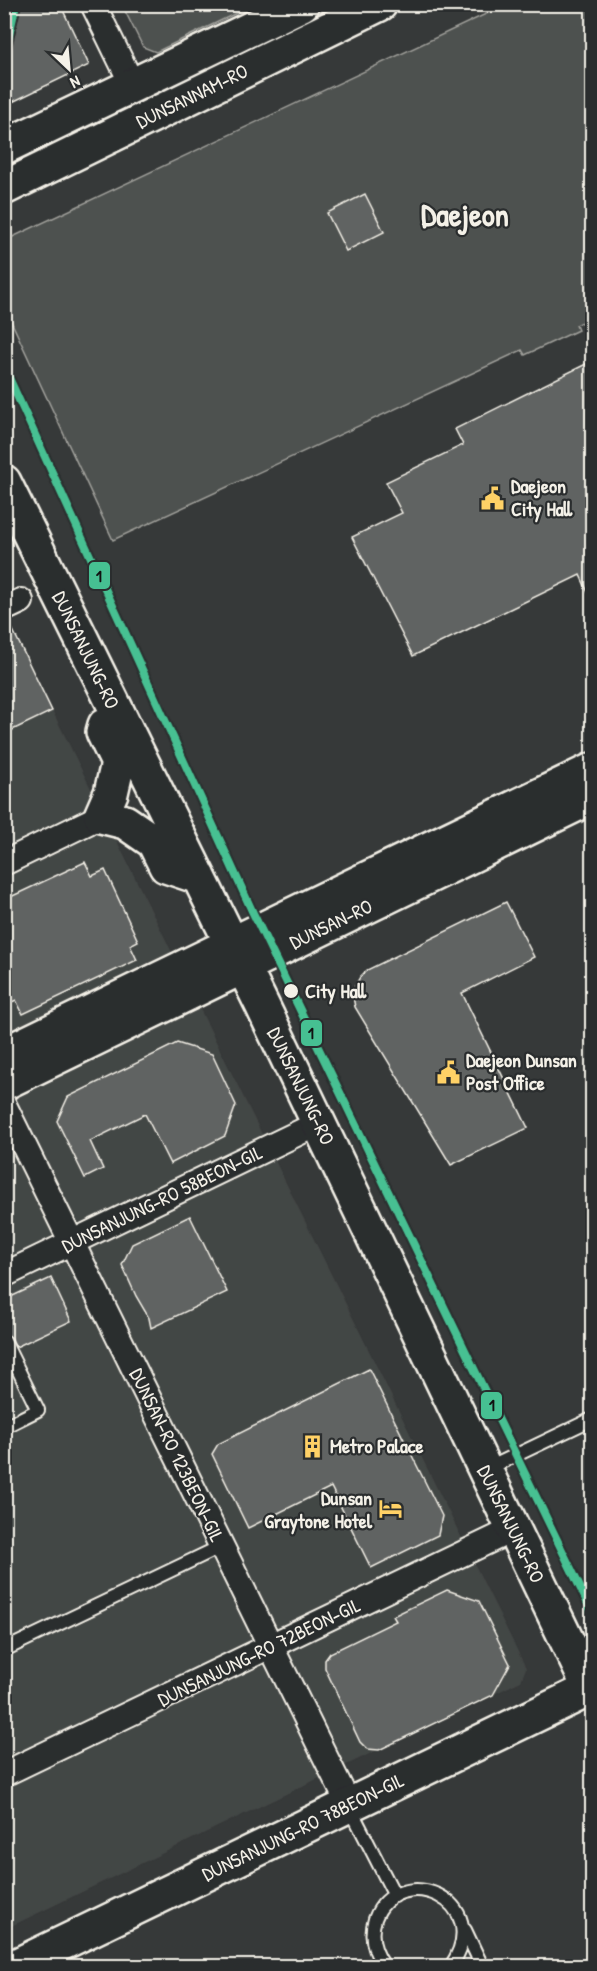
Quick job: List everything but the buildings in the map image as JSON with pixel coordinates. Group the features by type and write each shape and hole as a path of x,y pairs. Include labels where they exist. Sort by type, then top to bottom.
{"main road":[{"name":"DUNSANNAM-RO","path":"4,147 302,4"},
{"name":"DUNSANNAM-RO","path":"4,188 380,4"},
{"name":"DUNSANJUNG-RO","path":"4,482 238,955 592,1690"},
{"path":"112,701 103,732 118,764 111,794 101,816 125,822 154,842 166,866 199,877"},
{"name":"DUNSAN-RO","path":"4,1083 238,955 592,770"},
{"name":"DUNSAN-RO","path":"4,1054 238,955 592,797"},
{"name":"DUNSANJUNG-RO 78BEON-GIL","path":"15,1966 592,1690"}],"street":[{"path":"93,4 133,86"},
{"path":"4,862 101,816"},
{"name":"DUNSAN-RO 123BEON-GIL","path":"4,1105 349,1805"},
{"name":"DUNSANJUNG-RO 58BEON-GIL","path":"4,1275 319,1123"},
{"name":"DUNSANJUNG-RO 72BEON-GIL","path":"4,1774 514,1529"}],"lane":[{"path":"4,1341 38,1410 4,1427"},
{"path":"485,1470 592,1419"},
{"path":"4,1650 222,1546"},
{"path":"349,1805 395,1896"},
{"path":"380,1963 372,1941 372,1927 377,1913 387,1901 395,1896 414,1890 430,1891 444,1898 455,1909 482,1966"},
{"path":"451,1966 459,1954 464,1939 462,1923"}],"shaded area":[{"path":"122,5 253,5 156,52 143,47"},
{"path":"505,5 592,5 592,317 576,325 578,330 525,355 522,350 113,540 5,308 4,241"},
{"path":"4,613 526,1668 521,1681 5,1929"}],"transit line":[{"name":"1","path":"4,57 16,4"},
{"name":"1","path":"4,367 253,913 592,1612"}],"place":[{"name":"Daejeon City Hall","path":"493,498"},
{"name":"City Hall","path":"291,991"},
{"name":"Daejeon Dunsan Post Office","path":"448,1072"},
{"name":"Metro Palace","path":"312,1446"},
{"name":"Dunsan Graytone Hotel","path":"390,1509"}],"district":[{"name":"Daejeon","path":"465,215"}]}
